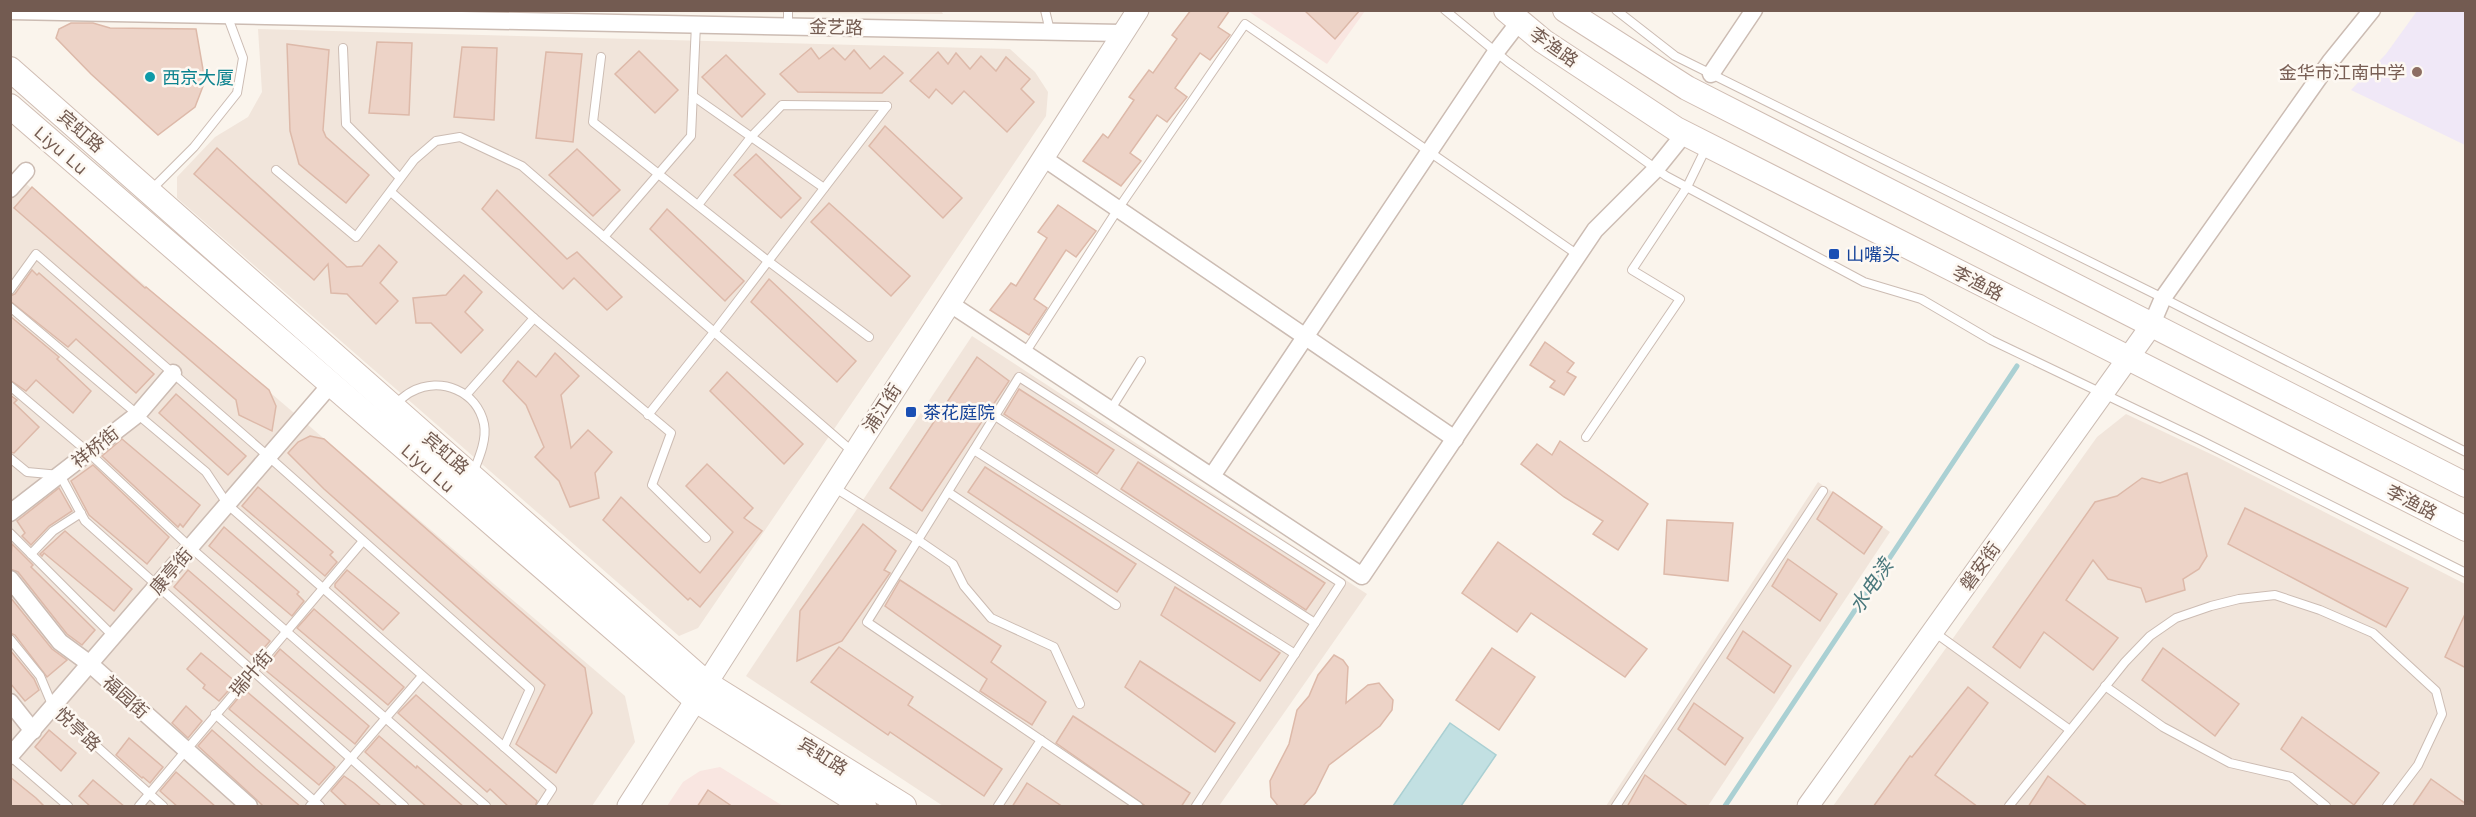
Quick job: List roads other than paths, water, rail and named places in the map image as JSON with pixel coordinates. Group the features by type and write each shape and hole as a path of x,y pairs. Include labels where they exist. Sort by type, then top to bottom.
{"main road":[{"name":"李渔路","path":"1565,10 1687,88 2466,485"},
{"name":"李渔路","path":"1513,16 1543,41 1685,134 2466,529"},
{"name":"宾虹路","path":"10,69 472,476 701,691 903,807"},
{"name":"Liyu Lu","path":"10,106 331,384 701,691 864,807"}],"street":[{"name":"浦江街","path":"628,807 1138,10"},
{"path":"1712,74 1754,10"},
{"path":"2151,326 2163,297 2330,62 2372,10"},
{"name":"金艺路","path":"10,11 124,11 227,15 480,15 696,24 788,18 1122,33"},
{"path":"1212,476 1496,52 1513,16"},
{"path":"949,303 1362,576 1595,230 1656,169 1685,134"},
{"path":"1042,158 1455,439"},
{"path":"10,189 26,171"},
{"name":"磐安街","path":"1808,807 2151,326"},
{"name":"祥桥街","path":"10,513 138,414 173,373"},
{"name":"康亭街","path":"11,756 331,384"},
{"name":"福园街","path":"10,579 60,642 90,664 249,807"},
{"path":"10,702 33,731"}],"lane":[{"path":"1046,10 1050,31"},
{"path":"1445,10 1496,52 1656,169 1688,188 1855,277 1921,299 1991,340 2466,573"},
{"path":"1616,10 1675,56 2163,297 2466,452"},
{"path":"149,191 194,147 237,93 243,58 227,15"},
{"path":"604,237 691,135 696,24"},
{"path":"1025,352 1118,209 1245,24 1578,255"},
{"path":"343,48 346,124 400,178"},
{"path":"601,57 593,122 768,261 869,337"},
{"path":"693,96 824,189"},
{"path":"648,415 887,106 782,105 751,137 698,206"},
{"path":"276,170 356,237 414,160 436,141 460,137 522,166 854,452"},
{"path":"1586,437 1680,299 1632,270 1688,188 1708,145"},
{"path":"391,192 534,318 671,433 652,485 706,538"},
{"path":"10,290 36,254 530,689 504,747"},
{"path":"10,307 206,472 228,505 552,789 541,807"},
{"path":"466,395 534,318"},
{"path":"1111,409 1140,361"},
{"path":"1138,807 867,622 1019,377 1341,583 1196,807"},
{"path":"392,406 412,391 433,385 456,389 473,399 484,424 482,452 472,476"},
{"path":"10,386 88,452 191,548 486,807"},
{"path":"995,416 1315,622"},
{"path":"974,450 1295,654"},
{"path":"10,458 27,472 60,474 86,521 404,807"},
{"path":"832,486 953,564 964,586 991,618 1054,647 1080,704"},
{"path":"1616,807 1823,491"},
{"path":"948,492 1116,604"},
{"path":"31,554 53,531 81,513"},
{"path":"10,533 114,637"},
{"name":"瑞叶街","path":"139,807 363,541"},
{"path":"2009,807 2105,686 2150,636 2184,615 2239,599 2275,595 2320,610 2373,633 2436,691 2442,714 2418,765 2386,807"},
{"path":"1933,631 2070,730"},
{"name":"悦亭路","path":"10,639 40,676 53,707 163,807"},
{"path":"215,714 315,805 422,676"},
{"path":"2105,686 2163,727 2230,763 2290,777 2326,807"},
{"path":"998,807 1041,740"},
{"path":"11,756 68,807"}],"water":[{"path":"1450,723 1496,755 1461,806 1393,806"}],"waterway":[{"name":"水电渎","path":"1725,806 2017,366"}],"place":[{"name":"金华市江南中学","path":"2417,72"},
{"name":"西京大厦","path":"150,77"},
{"name":"山嘴头","path":"1834,254"},
{"name":"茶花庭院","path":"911,412"}]}
